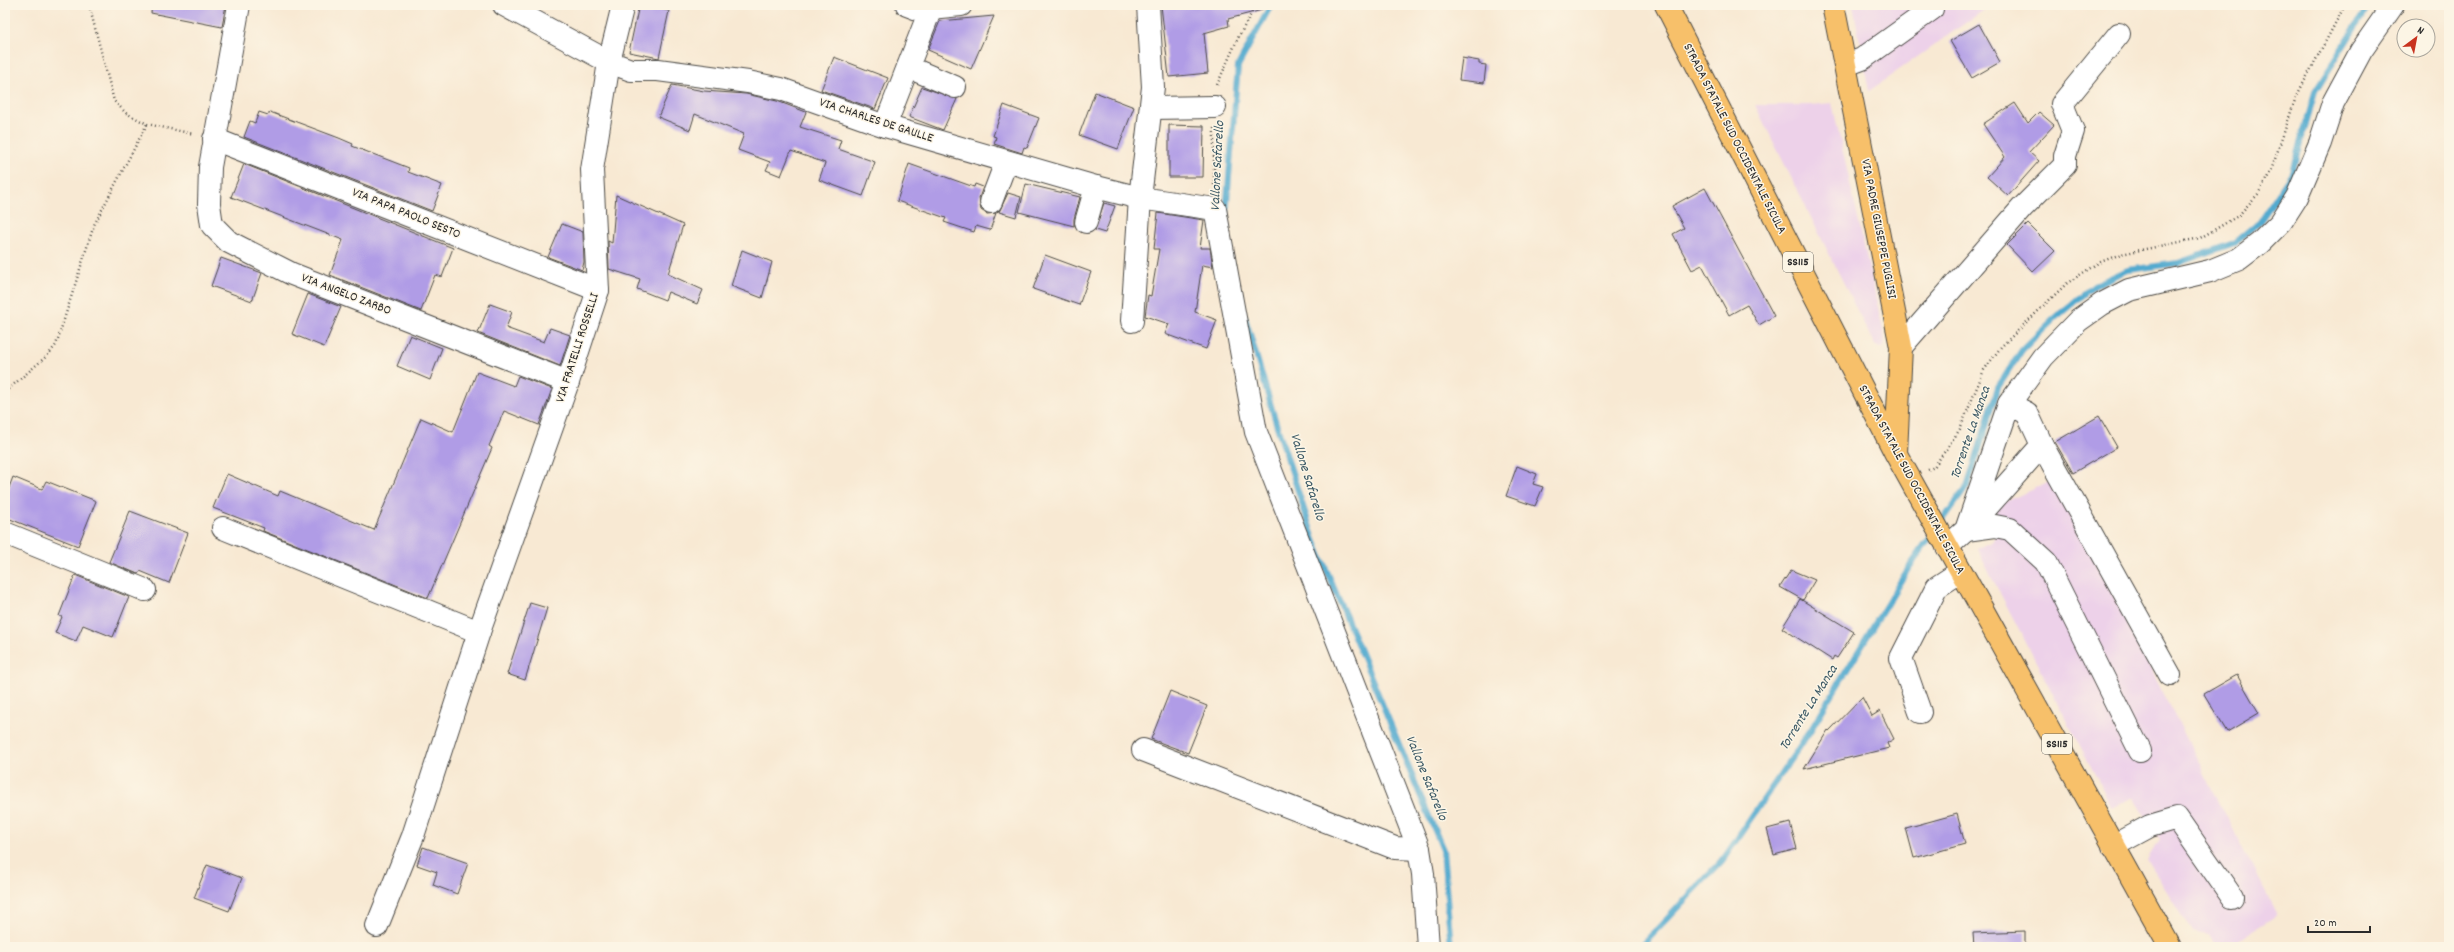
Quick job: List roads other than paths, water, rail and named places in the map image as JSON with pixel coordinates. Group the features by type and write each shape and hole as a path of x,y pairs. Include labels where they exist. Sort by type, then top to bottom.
{"main road":[{"name":"STRADA STATALE SUD OCCIDENTALE SICULA","path":"1666,5 1896,454 1960,572 2170,947"},
{"name":"VIA PADRE GIUSEPPE PUGLISI","path":"1833,5 1901,347 1896,454"}],"street":[{"name":"VIA ANGELO ZARBO","path":"239,5 214,138 209,204 212,225 228,242 292,274 568,382"},
{"name":"VIA CHARLES DE GAULLE","path":"504,5 609,62 631,70 658,70 733,80 781,89 885,126 1096,187 1140,198 1215,209 1256,432 1419,849"},
{"name":"VIA FRATELLI ROSSELLI","path":"377,926 413,836 479,632 568,382 598,290 592,170 609,62 623,5"},
{"path":"908,5 930,9 961,5"},
{"path":"1132,321 1140,198 1152,108 1153,87 1148,5"},
{"path":"1966,530 2009,404 2044,356 2078,321 2102,304 2129,290 2210,271 2239,259 2260,243 2281,222 2297,197 2320,143 2333,103 2361,51 2393,5"},
{"path":"885,126 930,9"},
{"path":"1846,65 1862,59 1932,9"},
{"path":"1901,347 2022,208 2065,166 2065,156 2074,131 2062,104 2120,34"},
{"path":"908,67 955,87"},
{"path":"1152,108 1215,107"},
{"name":"VIA PAPA PAOLO SESTO","path":"214,138 598,290"},
{"path":"991,202 1006,162"},
{"path":"1086,222 1096,187"},
{"path":"2009,404 2027,413 2042,445 2170,675"},
{"path":"1945,544 1966,530 2042,445"},
{"path":"1966,530 1995,526 2010,529 2046,562 2140,751"},
{"path":"223,528 479,632"},
{"path":"5,533 145,590"},
{"path":"1920,712 1900,658 1937,586 1960,572"},
{"path":"1143,750 1395,848 1419,849 1423,874 1428,947"},
{"path":"2113,846 2150,826 2177,818 2232,897"}],"waterway":[{"name":"Vallone Safarello","path":"1226,214 1238,66 1271,5"},
{"name":"Torrente La Manca","path":"1940,524 1968,485 1998,387 2022,350 2054,319 2093,286 2128,270 2178,263 2234,243 2260,221 2291,175 2315,92 2369,5"},
{"name":"Vallone Safarello","path":"1245,317 1277,426 1314,540 1443,850 1451,947"},
{"name":"Torrente La Manca","path":"1640,947 1722,861 1810,731 1908,569 1935,531"}]}
